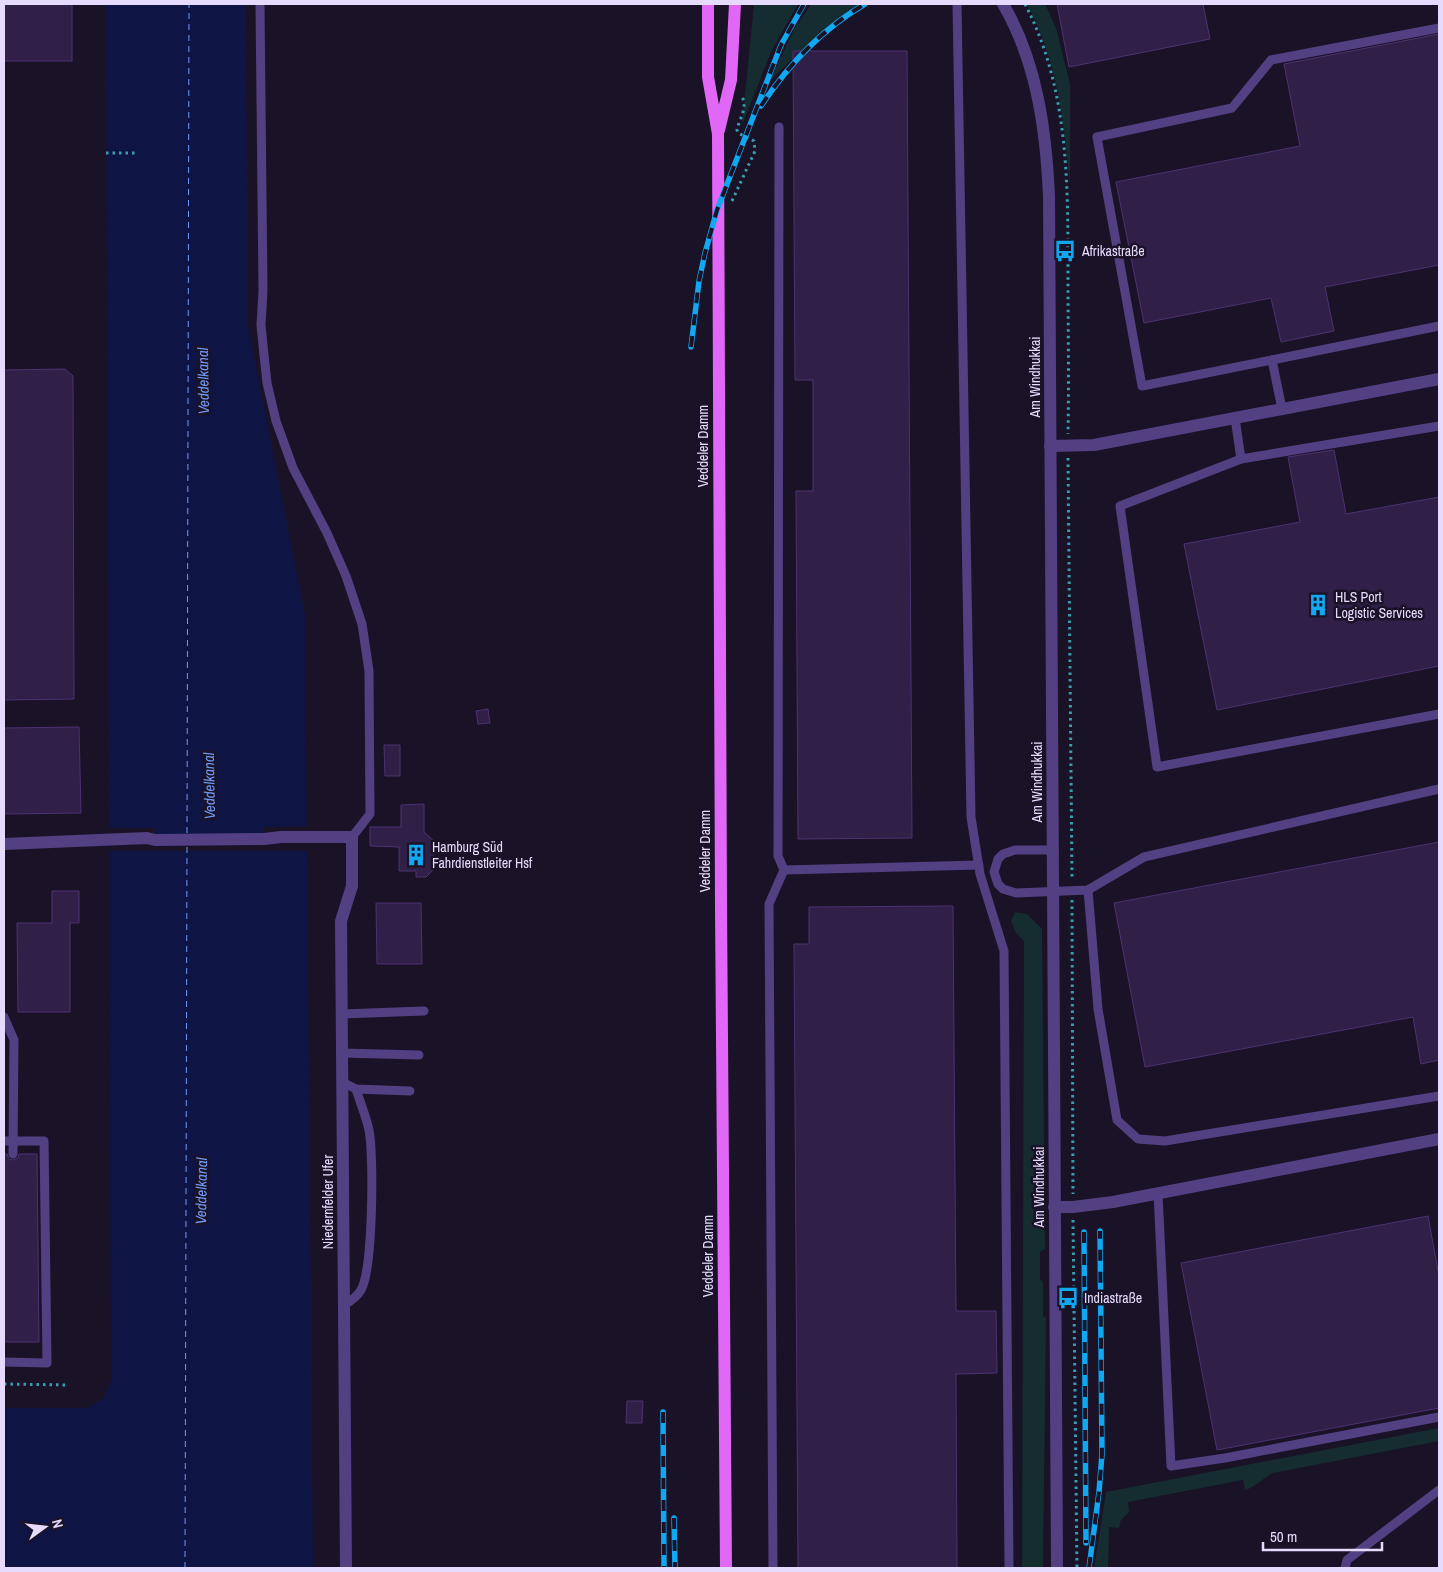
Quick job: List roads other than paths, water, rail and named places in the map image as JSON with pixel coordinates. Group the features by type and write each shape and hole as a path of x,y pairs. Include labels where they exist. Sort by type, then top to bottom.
{"main road":[{"name":"Veddeler Damm","path":"708,4 708,77 718,134 720,896 726,1568"},
{"name":"Veddeler Damm","path":"718,134 731,80 735,4"}],"street":[{"name":"Am Windhukkai","path":"1003,4 1016,28 1032,70 1048,162 1050,239 1057,1568"},
{"path":"1050,446 1094,445 1439,379"},
{"path":"7,846 147,838 155,840 264,840 281,837 352,837"},
{"name":"Niedernfelder Ufer","path":"346,1568 341,921 352,886 352,837"},
{"path":"1054,1207 1072,1207 1113,1202 1439,1139"}],"lane":[{"path":"260,4 263,291 261,325 267,383 274,412 293,468 327,533 346,576 362,624 369,671 370,814 352,837"},
{"path":"957,4 971,807 979,870 1004,951 1009,1568"},
{"path":"1439,28 1271,60 1232,108 1097,138 1142,386 1439,326"},
{"path":"773,1568 770,904 784,870 778,856 778,127"},
{"path":"1272,360 1282,409"},
{"path":"1235,418 1241,459"},
{"path":"1439,426 1241,459 1120,506 1157,767 1439,714"},
{"path":"1052,850 1008,851 998,859 994,872 998,884 1009,892 1088,890 1144,857 1439,789"},
{"path":"784,870 979,870 994,872"},
{"path":"1088,890 1098,1010 1117,1120 1138,1139 1165,1140 1439,1096"},
{"path":"342,1014 424,1012"},
{"path":"4,1017 14,1040 13,1154"},
{"path":"342,1053 419,1055"},
{"path":"342,1082 356,1089 410,1091"},
{"path":"344,1305 354,1299 362,1290 369,1256 372,1170 369,1130 356,1089"},
{"path":"4,1141 44,1141 47,1363 4,1362"},
{"path":"1158,1193 1171,1466 1225,1458 1439,1417"},
{"path":"1345,1568 1346,1560 1439,1490"}],"water":[{"name":"Veddelkanal","path":"106,4 246,4 247,322 305,615 313,1568 4,1568 4,1408 87,1408 103,1399 111,1381"}],"railway":[{"path":"691,347 699,281 717,210 781,45 804,4"},
{"path":"761,106 794,62 820,36 865,4"},
{"path":"1089,1568 1102,1454 1100,1231"},
{"path":"1084,1232 1086,1543"},
{"path":"663,1412 664,1568"},
{"path":"674,1518 675,1568"}],"place":[{"name":"Afrikastraße","path":"1065,251"},
{"name":"HLS Port Logistic Services","path":"1318,605"},
{"name":"Hamburg Süd Fahrdienstleiter Hsf","path":"416,855"},
{"name":"Indiastraße","path":"1068,1298"}]}
